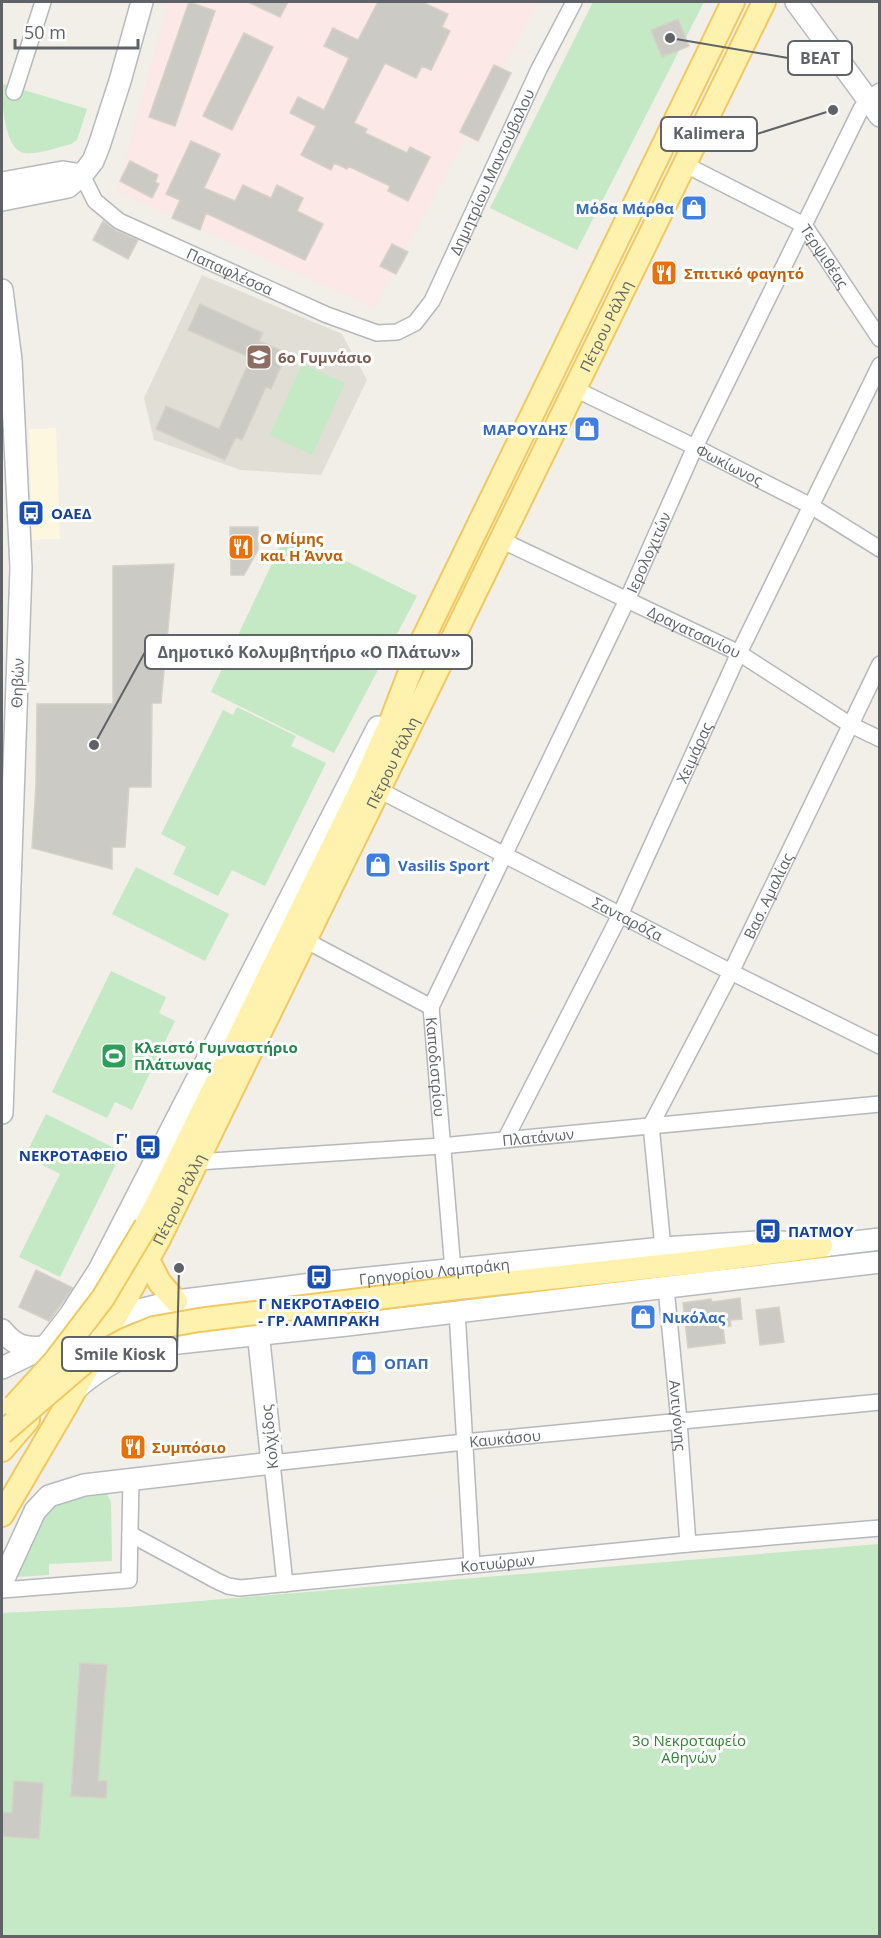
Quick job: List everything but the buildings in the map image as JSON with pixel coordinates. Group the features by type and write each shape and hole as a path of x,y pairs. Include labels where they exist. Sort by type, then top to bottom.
{"main road":[{"path":"2,200 68,187 82,175 99,146 142,2"},
{"name":"Πέτρου Ράλλη","path":"45,1347 70,1315 99,1270 421,643 733,2"},
{"name":"Πέτρου Ράλλη","path":"2,1515 148,1260 764,2"},
{"path":"795,2 876,102"},
{"path":"2,183 63,172 82,175"},
{"name":"Θηβών","path":"2,290 11,360 21,568 5,931 2,1113"},
{"name":"Πέτρου Ράλλη","path":"2,1421 103,1298 146,1226 364,783 421,643"},
{"name":"Γρηγορίου Λαμπράκη","path":"2,1368 45,1347 131,1312 176,1301 320,1283 455,1279 663,1248 762,1241 821,1246 879,1239"},
{"path":"2,1433 86,1361 125,1340 154,1329 455,1279 707,1262 821,1246"},
{"path":"148,1260 160,1283 176,1301"},
{"path":"70,1399 93,1374 115,1361 159,1345 879,1262"},
{"name":"Κολχίδος","path":"254,1291 272,1463"},
{"path":"2,1450 113,1319"},
{"path":"2,1330 13,1342 23,1347 45,1347"},
{"name":"Καυκάσου","path":"2,1583 35,1511 49,1496 84,1485 272,1463"}],"street":[{"path":"14,92 42,2"},
{"name":"Δημητρίου Μαντούβαλου","path":"397,332 415,323 432,301 539,69 574,2"},
{"name":"Ιερολοχιτών","path":"431,1006 627,600 695,447 861,109 876,102"},
{"name":"Τερψιθέας","path":"684,165 804,225 879,339"},
{"name":"Παπαφλέσσα","path":"82,175 95,201 119,221 327,315 377,333 397,332"},
{"name":"Χειμάρας","path":"506,1138 620,915 739,653 879,365"},
{"name":"Φωκίωνος","path":"575,389 812,506 879,549"},
{"name":"Δραγατσανίου","path":"501,540 739,653 849,724 879,739"},
{"name":"Βασ. Αμαλίας","path":"651,1125 731,972 879,664"},
{"name":"Σανταρόζα","path":"379,790 879,1046"},
{"name":"Καποδιστρίου","path":"305,940 431,1006 441,1146 455,1279"},
{"name":"Πλατάνων","path":"197,1162 441,1146 879,1104"},
{"path":"651,1125 663,1248"},
{"name":"Αντιγόνης","path":"666,1288 688,1544"},
{"path":"457,1311 472,1565"},
{"name":"Καυκάσου","path":"272,1463 879,1402"},
{"name":"Κολχίδος","path":"272,1463 285,1584"},
{"path":"2,1590 129,1580 131,1479"},
{"name":"Κοτυώρων","path":"130,1534 228,1586 240,1588 688,1544 879,1528"}],"shaded area":[{"path":"168,2 538,2 374,308 117,191"},
{"name":"6ο Γυμνάσιο","path":"202,275 342,334 367,380 321,475 241,470 154,440 144,398"},
{"path":"56,428 60,539 32,540 29,429"}],"green space":[{"path":"593,2 704,2 577,250 490,208"},
{"path":"4,84 87,109 77,140 71,144 35,153 24,153 17,150 8,134 6,124 2,93"},
{"path":"302,364 345,383 312,455 270,435"},
{"path":"287,532 417,596 334,753 211,692"},
{"path":"237,707 296,736 291,746 326,763 265,886 232,870 218,896 173,874 186,847 161,834 223,710 233,715"},
{"path":"136,867 229,914 205,961 112,914"},
{"name":"Κλειστό Γυμναστήριο Πλάτωνας","path":"111,971 166,997 159,1013 175,1021 132,1110 115,1102 107,1118 52,1092"},
{"path":"46,1114 122,1152 60,1277 19,1257 60,1174 25,1156"},
{"path":"107,1494 111,1502 112,1561 49,1564 49,1575 16,1577 15,1566 47,1511 62,1501"},
{"name":"3ο Νεκροταφείο Αθηνών","path":"879,1544 879,1936 2,1936 2,1613 129,1607"}],"place":[{"name":"ΒΕΑΤ","path":"670,38"},
{"name":"Kalimera","path":"833,110"},
{"name":"Μόδα Μάρθα","path":"694,208"},
{"name":"Σπιτικό φαγητό","path":"664,273"},
{"name":"6ο Γυμνάσιο","path":"259,357"},
{"name":"ΜΑΡΟΥΔΗΣ","path":"587,429"},
{"name":"ΟΑΕΔ","path":"31,513"},
{"name":"Ο Μίμης και Η Άννα","path":"241,547"},
{"name":"Δημοτικό Κολυμβητήριο «Ο Πλάτων»","path":"94,745"},
{"name":"Vasilis Sport","path":"378,865"},
{"name":"Κλειστό Γυμναστήριο Πλάτωνας","path":"114,1056"},
{"name":"Γ' ΝΕΚΡΟΤΑΦΕΙΟ","path":"148,1147"},
{"name":"ΠΑΤΜΟΥ","path":"768,1231"},
{"name":"Smile Kiosk","path":"179,1268"},
{"name":"Γ ΝΕΚΡΟΤΑΦΕΙΟ - ΓΡ. ΛΑΜΠΡΑΚΗ","path":"319,1277"},
{"name":"Νικόλας","path":"643,1317"},
{"name":"ΟΠΑΠ","path":"364,1363"},
{"name":"Συμπόσιο","path":"133,1447"}]}
